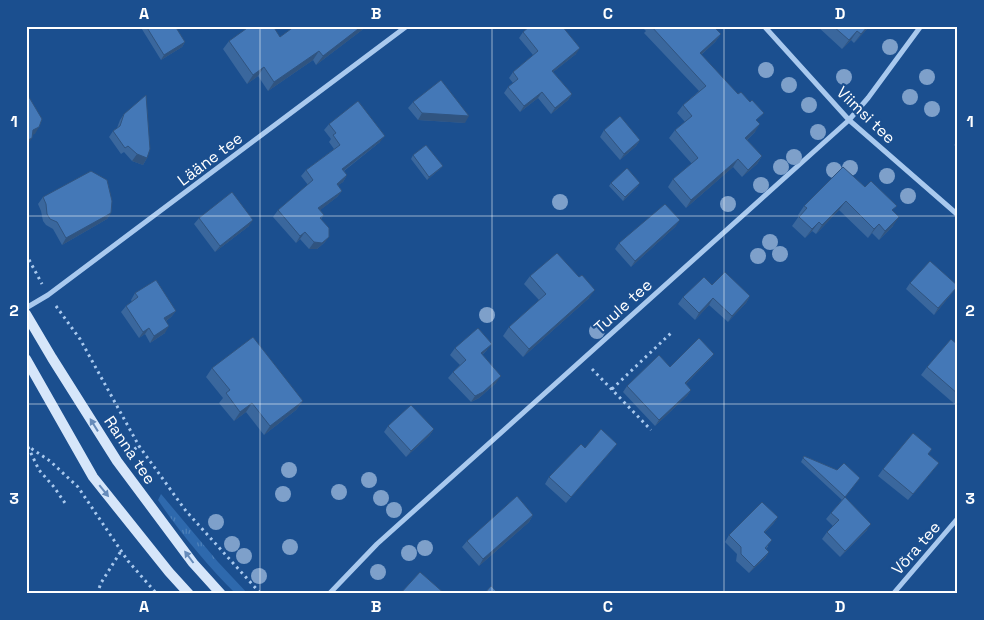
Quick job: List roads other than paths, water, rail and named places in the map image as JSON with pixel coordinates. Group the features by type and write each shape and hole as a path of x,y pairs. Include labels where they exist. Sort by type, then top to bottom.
{"main road":[{"name":"Ranna tee","path":"26,314 117,461 193,563 221,594"},
{"path":"26,359 93,477 189,594"}],"street":[{"name":"Lääne tee","path":"26,308 48,295 407,26"},
{"name":"Viimsi tee","path":"764,26 849,120 958,215"},
{"name":"Tuule tee","path":"329,594 377,544 849,120 868,98 921,26"},
{"name":"Võra tee","path":"893,594 958,518"}]}
